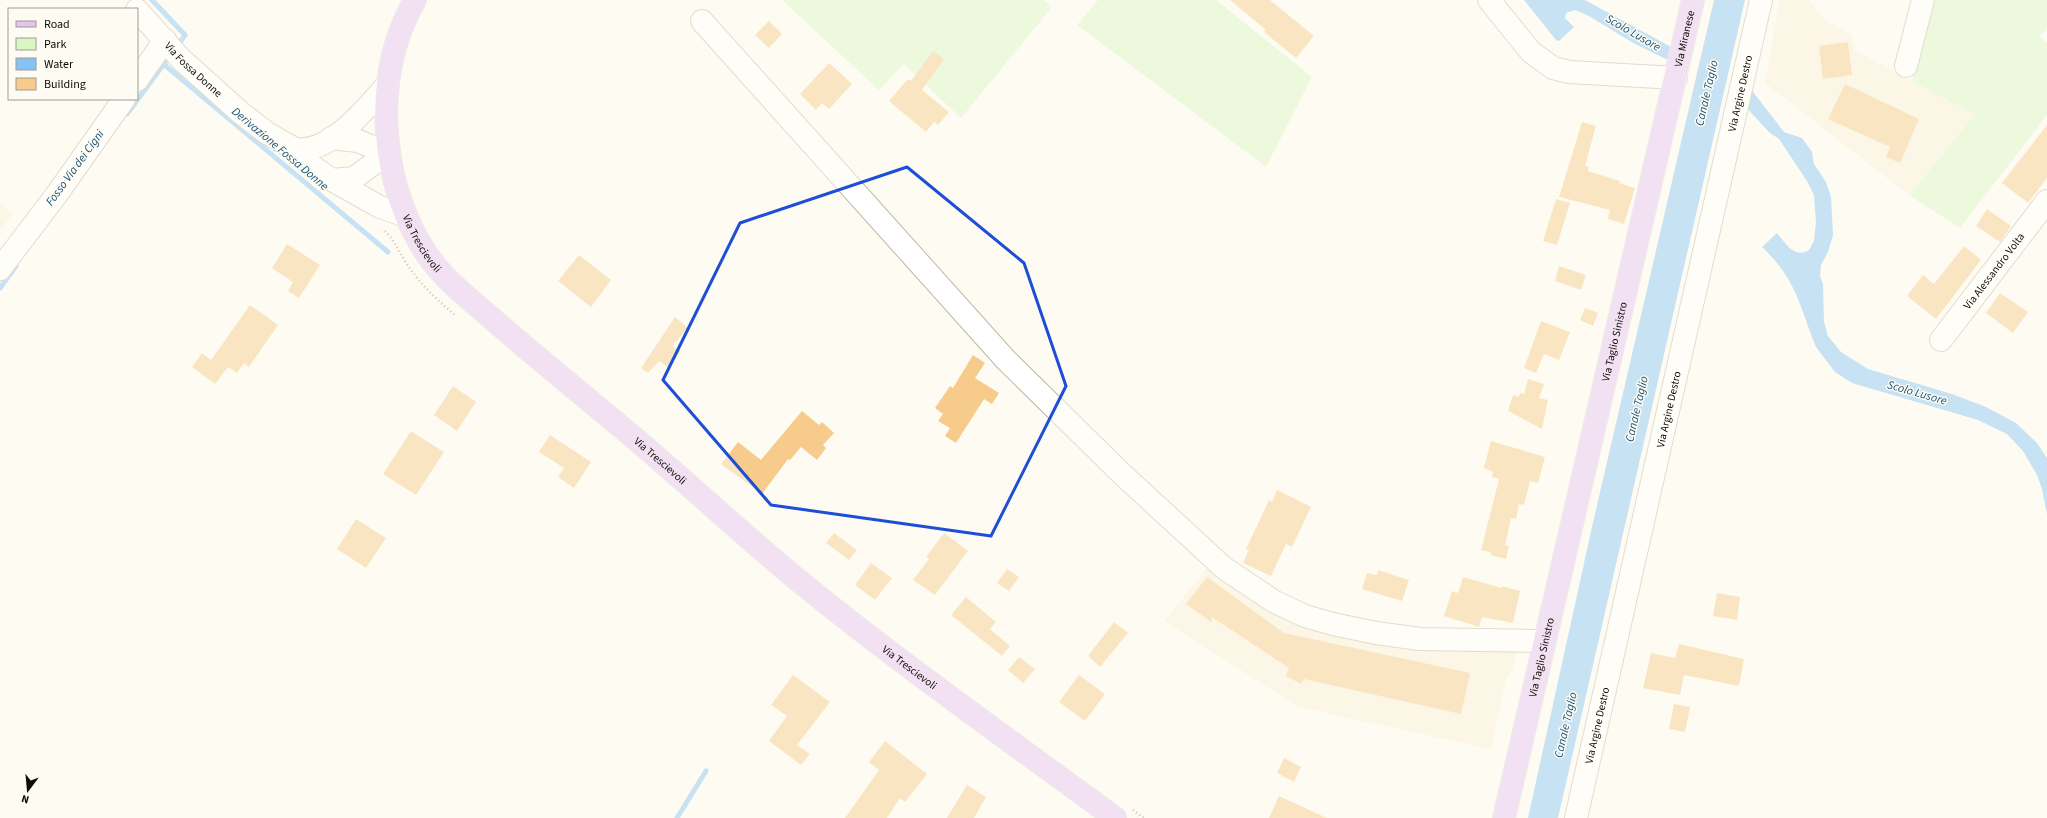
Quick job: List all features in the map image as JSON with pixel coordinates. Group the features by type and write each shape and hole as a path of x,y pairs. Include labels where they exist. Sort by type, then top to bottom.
{"main road":[{"name":"Via Trescievoli","path":"415,0 398,40 388,84 386,120 388,153 396,190 406,216 421,246 452,283 529,350 637,440 740,531 852,624 951,699 1116,818"},
{"name":"Via Miranese","path":"1676,78 1693,0"},
{"name":"Via Taglio Sinistro","path":"1504,818 1543,642 1676,78"}],"street":[{"name":"Via Fossa Donne","path":"128,0 136,8"},
{"path":"1489,0 1531,52 1553,68 1569,72 1676,78"},
{"name":"Via Argine Destro","path":"1576,818 1760,0"},
{"path":"1906,66 1923,0"},
{"name":"Via Fossa Donne","path":"138,10 181,59 241,113 267,133 295,149 312,166 332,180 380,207 406,216"},
{"path":"702,21 1006,360 1122,474 1224,568 1275,602 1305,616 1333,624 1376,633 1420,639 1543,642"},
{"path":"138,79 165,40"},
{"path":"295,149 311,149 343,131 388,84"},
{"path":"0,269 57,194 123,100"},
{"path":"331,138 358,141 388,153"},
{"path":"332,180 354,178 388,153"},
{"name":"Via Alessandro Volta","path":"1941,340 2047,201"}],"highlighted area":[{"path":"907,167 1024,263 1066,386 991,536 771,505 663,380 740,223"}],"shaded area":[{"path":"1780,0 1808,0 1828,22 1852,35 1854,50 1975,115 1909,195 1765,83"},
{"path":"0,203 13,213 0,231"},
{"path":"1211,563 1281,614 1517,647 1513,669 1506,679 1491,749 1298,707 1165,621"}],"green space":[{"path":"782,0 1044,0 1052,7 961,118 904,64 879,90"},
{"path":"1098,0 1216,0 1312,77 1266,167 1077,25"},
{"path":"1934,0 2047,0 2047,28 2040,37 2047,43 2047,115 1960,228 1909,195 1975,115 1912,81"}],"water":[{"name":"Scolo Lusore","path":"1524,0 1585,0 1671,47 1668,60 1635,44 1589,16 1575,10 1566,13 1565,18 1574,27 1559,41 1556,40"},
{"name":"Canale Taglio","path":"1714,0 1745,0 1558,818 1528,818 1592,527"},
{"name":"Scolo Lusore","path":"1750,88 1784,132 1802,138 1812,152 1814,164 1826,182 1831,197 1833,235 1828,252 1821,265 1820,276 1823,284 1824,322 1828,336 1841,352 1868,369 1952,394 1986,407 2016,423 2037,443 2047,458 2047,514 2042,489 2037,475 2023,451 2007,434 1978,420 1852,383 1835,372 1816,347 1801,306 1790,282 1774,259 1762,247 1777,233 1791,249 1799,253 1809,250 1814,241 1816,222 1814,195 1807,181 1779,139 1770,133 1742,103"}],"building":[{"path":"1230,0 1270,0 1314,36 1296,58 1264,32 1266,30"},
{"path":"769,21 782,34 769,48 755,35"},
{"path":"1848,42 1852,75 1823,79 1819,46"},
{"path":"933,51 944,59 922,90 949,112 938,125 934,122 926,132 889,101 908,79 911,81"},
{"path":"829,63 852,84 829,109 822,103 816,110 800,94"},
{"path":"1845,84 1919,119 1900,163 1886,157 1890,147 1828,119"},
{"path":"1582,122 1596,126 1585,166 1589,167 1588,171 1620,181 1619,183 1635,188 1624,224 1608,219 1610,210 1559,197"},
{"path":"2047,125 2047,178 2028,203 2002,183"},
{"path":"1556,199 1570,203 1557,245 1543,241"},
{"path":"1987,209 2011,226 2000,242 1976,226"},
{"path":"287,244 320,265 299,298 288,291 293,282 272,268"},
{"path":"1964,246 1981,260 1936,319 1907,296 1923,275 1934,284"},
{"path":"579,255 611,280 591,307 558,281"},
{"path":"1559,266 1586,275 1581,290 1555,281"},
{"path":"2000,293 2028,312 2013,333 1986,313"},
{"path":"250,305 278,325 249,367 244,363 237,373 228,367 215,384 192,367 202,353 211,360"},
{"path":"1585,308 1598,313 1593,326 1580,320"},
{"path":"675,317 688,328 672,346 680,351 669,368 659,361 648,373 641,368"},
{"path":"1541,321 1570,332 1559,360 1544,354 1536,373 1524,368"},
{"path":"973,355 985,363 975,378 999,393 992,404 984,399 956,443 945,436 950,428 938,421 943,414 935,408 950,386 953,388"},
{"path":"1528,379 1544,384 1539,398 1548,400 1542,429 1508,411 1513,395 1519,397 1520,393 1524,394"},
{"path":"453,386 476,402 457,431 434,415"},
{"path":"802,411 819,425 822,422 834,433 823,445 826,448 817,460 801,447 790,460 788,459 762,494 721,464 738,442 761,460"},
{"path":"411,431 444,452 416,495 383,474"},
{"path":"550,435 591,462 574,488 558,477 564,468 539,452"},
{"path":"1491,441 1545,457 1538,483 1530,481 1524,505 1519,504 1516,519 1511,518 1505,545 1509,546 1506,559 1490,555 1491,552 1481,550 1499,479 1492,477 1493,472 1484,468"},
{"path":"1277,490 1311,507 1292,547 1286,544 1271,576 1243,563 1249,550 1246,549 1269,500 1272,502"},
{"path":"356,519 386,538 366,568 337,549"},
{"path":"834,533 857,550 849,560 826,543"},
{"path":"944,533 968,551 935,595 913,580 929,559 926,557"},
{"path":"871,563 892,578 875,600 855,585"},
{"path":"1007,569 1019,577 1009,591 997,583"},
{"path":"1378,570 1409,580 1402,601 1362,589 1367,573 1377,575"},
{"path":"1207,577 1284,633 1470,673 1461,714 1304,679 1301,684 1286,676 1289,668 1212,617 1211,622 1186,604"},
{"path":"1463,577 1502,588 1502,586 1520,591 1513,623 1482,617 1479,627 1444,616 1452,591 1458,593"},
{"path":"1717,593 1740,597 1737,620 1713,616"},
{"path":"966,597 996,622 990,629 1010,646 1002,656 951,615"},
{"path":"1114,622 1128,633 1100,667 1088,656"},
{"path":"1679,644 1744,659 1739,686 1684,675 1680,695 1643,688 1651,653 1675,658"},
{"path":"1019,657 1035,669 1023,683 1008,670"},
{"path":"793,675 830,702 797,745 810,754 801,765 769,741 787,716 771,705"},
{"path":"1079,675 1105,694 1085,721 1059,702"},
{"path":"1674,704 1690,707 1685,732 1669,729"},
{"path":"885,741 927,774 905,802 900,798 887,818 845,818 879,770 869,762"},
{"path":"1284,758 1301,767 1294,782 1277,773"},
{"path":"967,785 986,797 974,818 947,818"},
{"path":"1279,796 1327,818 1269,818"}],"waterway":[{"name":"Fosso Via dei Cigni","path":"152,0 185,35 178,45"},
{"name":"Derivazione Fossa Donne","path":"160,61 388,252"},
{"name":"Fosso Via dei Cigni","path":"138,99 166,61"},
{"name":"Fosso Via dei Cigni","path":"127,114 137,100"},
{"name":"Fosso Via dei Cigni","path":"0,288 16,266"},
{"name":"Derivazione Fossa Donne","path":"677,818 706,771"}]}
